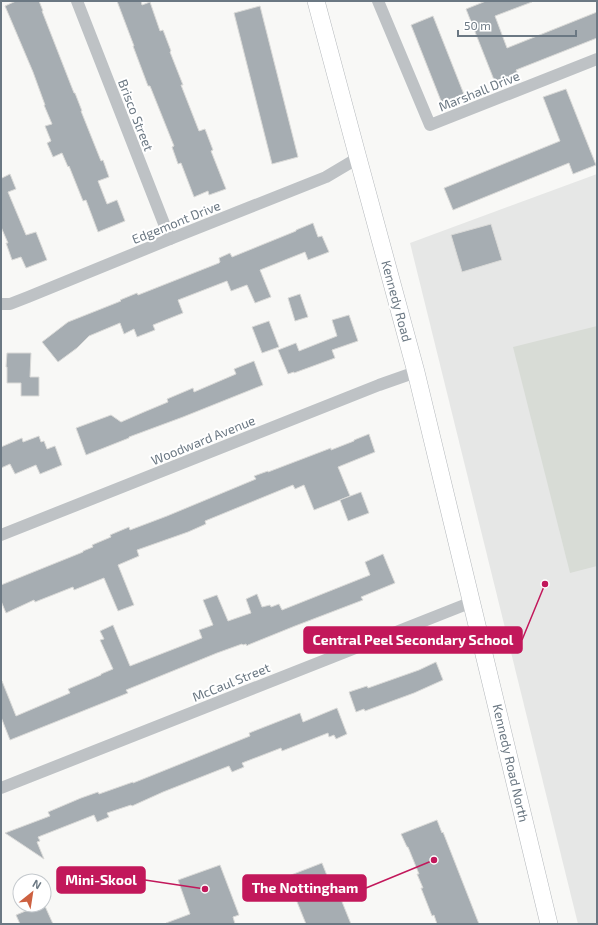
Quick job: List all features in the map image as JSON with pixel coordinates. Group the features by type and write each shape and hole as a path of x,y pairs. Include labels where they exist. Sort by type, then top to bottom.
{"main road":[{"name":"Kennedy Road","path":"316,1 416,372 472,602"},
{"name":"Kennedy Road North","path":"472,602 549,924"}],"street":[{"name":"Brisco Street","path":"77,1 170,239"},
{"name":"Marshall Drive","path":"378,1 430,125 597,59"},
{"name":"Edgemont Drive","path":"1,304 10,304 28,297 326,177 358,158"},
{"name":"Woodward Avenue","path":"1,535 379,385 416,372"},
{"name":"McCaul Street","path":"1,788 472,602"}],"shaded area":[{"path":"597,174 597,924 578,924 410,243"},
{"path":"597,326 597,566 570,573 513,347"}],"building":[{"path":"16,1 39,1 81,111 109,177 98,181 107,204 117,200 125,221 98,232 86,200 83,201 69,166 68,167 62,153 53,157 47,143 51,141 45,126 52,124 33,72 5,6"},
{"path":"117,1 141,1 142,5 150,2 160,31 163,30 171,51 170,52 183,85 181,85 199,131 205,129 213,150 211,151 226,189 209,195 208,191 194,197 181,163 178,164 172,147 174,146 150,86 148,86"},
{"path":"486,1 532,1 495,16 507,48 597,12 597,38 516,70 519,76 496,85 466,9"},
{"path":"260,6 298,157 272,164 234,13"},
{"path":"433,16 465,97 443,106 411,25"},
{"path":"566,89 596,165 573,174 569,163 453,210 444,188 560,141 543,97"},
{"path":"10,174 16,189 8,192 26,235 36,232 47,260 26,268 21,257 12,260 6,243 8,243 1,227 1,177 2,178"},
{"path":"313,223 318,237 322,236 329,252 308,260 305,252 260,270 271,297 255,303 247,285 231,291 227,281 178,300 183,313 153,325 155,330 137,337 134,329 124,334 120,323 89,336 77,348 58,362 42,342 68,322 137,293 138,295 219,263 219,258 230,253 232,257"},
{"path":"491,224 502,260 462,272 451,235"},
{"path":"300,294 308,317 295,321 288,298"},
{"path":"349,315 358,341 332,350 335,358 288,374 278,350 296,343 299,351 337,336 332,320"},
{"path":"269,321 279,347 262,353 252,327"},
{"path":"7,353 31,353 30,377 39,377 39,396 21,396 21,383 7,383"},
{"path":"254,361 263,385 86,455 76,428 111,415 121,422 168,402 167,399 193,388 194,392 236,374 234,369"},
{"path":"369,434 375,452 338,467 350,496 314,510 304,485 295,489 293,485 205,521 206,524 188,532 137,550 139,556 118,565 134,605 118,611 104,578 74,590 73,587 35,602 34,600 6,613 1,601 1,585 83,552 93,547 92,545 111,537 110,535 129,527 130,530 167,516 256,479 254,476 331,448 331,450"},
{"path":"39,436 41,442 44,441 47,449 55,446 62,465 40,474 36,465 15,474 10,464 1,468 1,447 22,438 23,442"},
{"path":"361,492 369,513 348,521 340,500"},
{"path":"383,554 395,583 361,597 363,600 247,646 246,644 242,644 217,653 126,690 128,693 10,740 1,717 1,681 16,716 70,693 68,689 113,669 100,640 104,639 100,631 113,625 130,666 202,638 199,630 213,625 203,600 217,595 228,621 251,613 246,599 257,594 262,607 270,605 271,607 279,604 282,610 370,575 365,562"},
{"path":"436,662 443,680 414,693 365,711 364,709 356,712 349,692 367,686 368,688 419,670"},
{"path":"337,708 347,734 336,739 334,735 329,737 328,733 282,751 281,748 242,763 244,767 232,772 229,766 132,806 131,805 107,813 109,817 97,822 94,815 38,837 40,841 37,842 44,859 5,833 50,816 48,812 81,798 133,783 250,736 249,733 300,713 303,722"},
{"path":"437,820 479,924 437,924 434,915 432,916 421,888 423,888 417,874 419,874 401,834"},
{"path":"322,863 328,878 332,877 351,924 306,924 293,892 297,890 291,875"},
{"path":"220,865 239,915 233,917 235,924 166,924 190,914 178,880"},
{"path":"21,913 48,913 53,924 20,924 16,915"}],"place":[{"name":"Central Peel Secondary School","path":"545,584"},
{"name":"The Nottingham","path":"434,860"},
{"name":"Mini-Skool","path":"205,889"}]}
